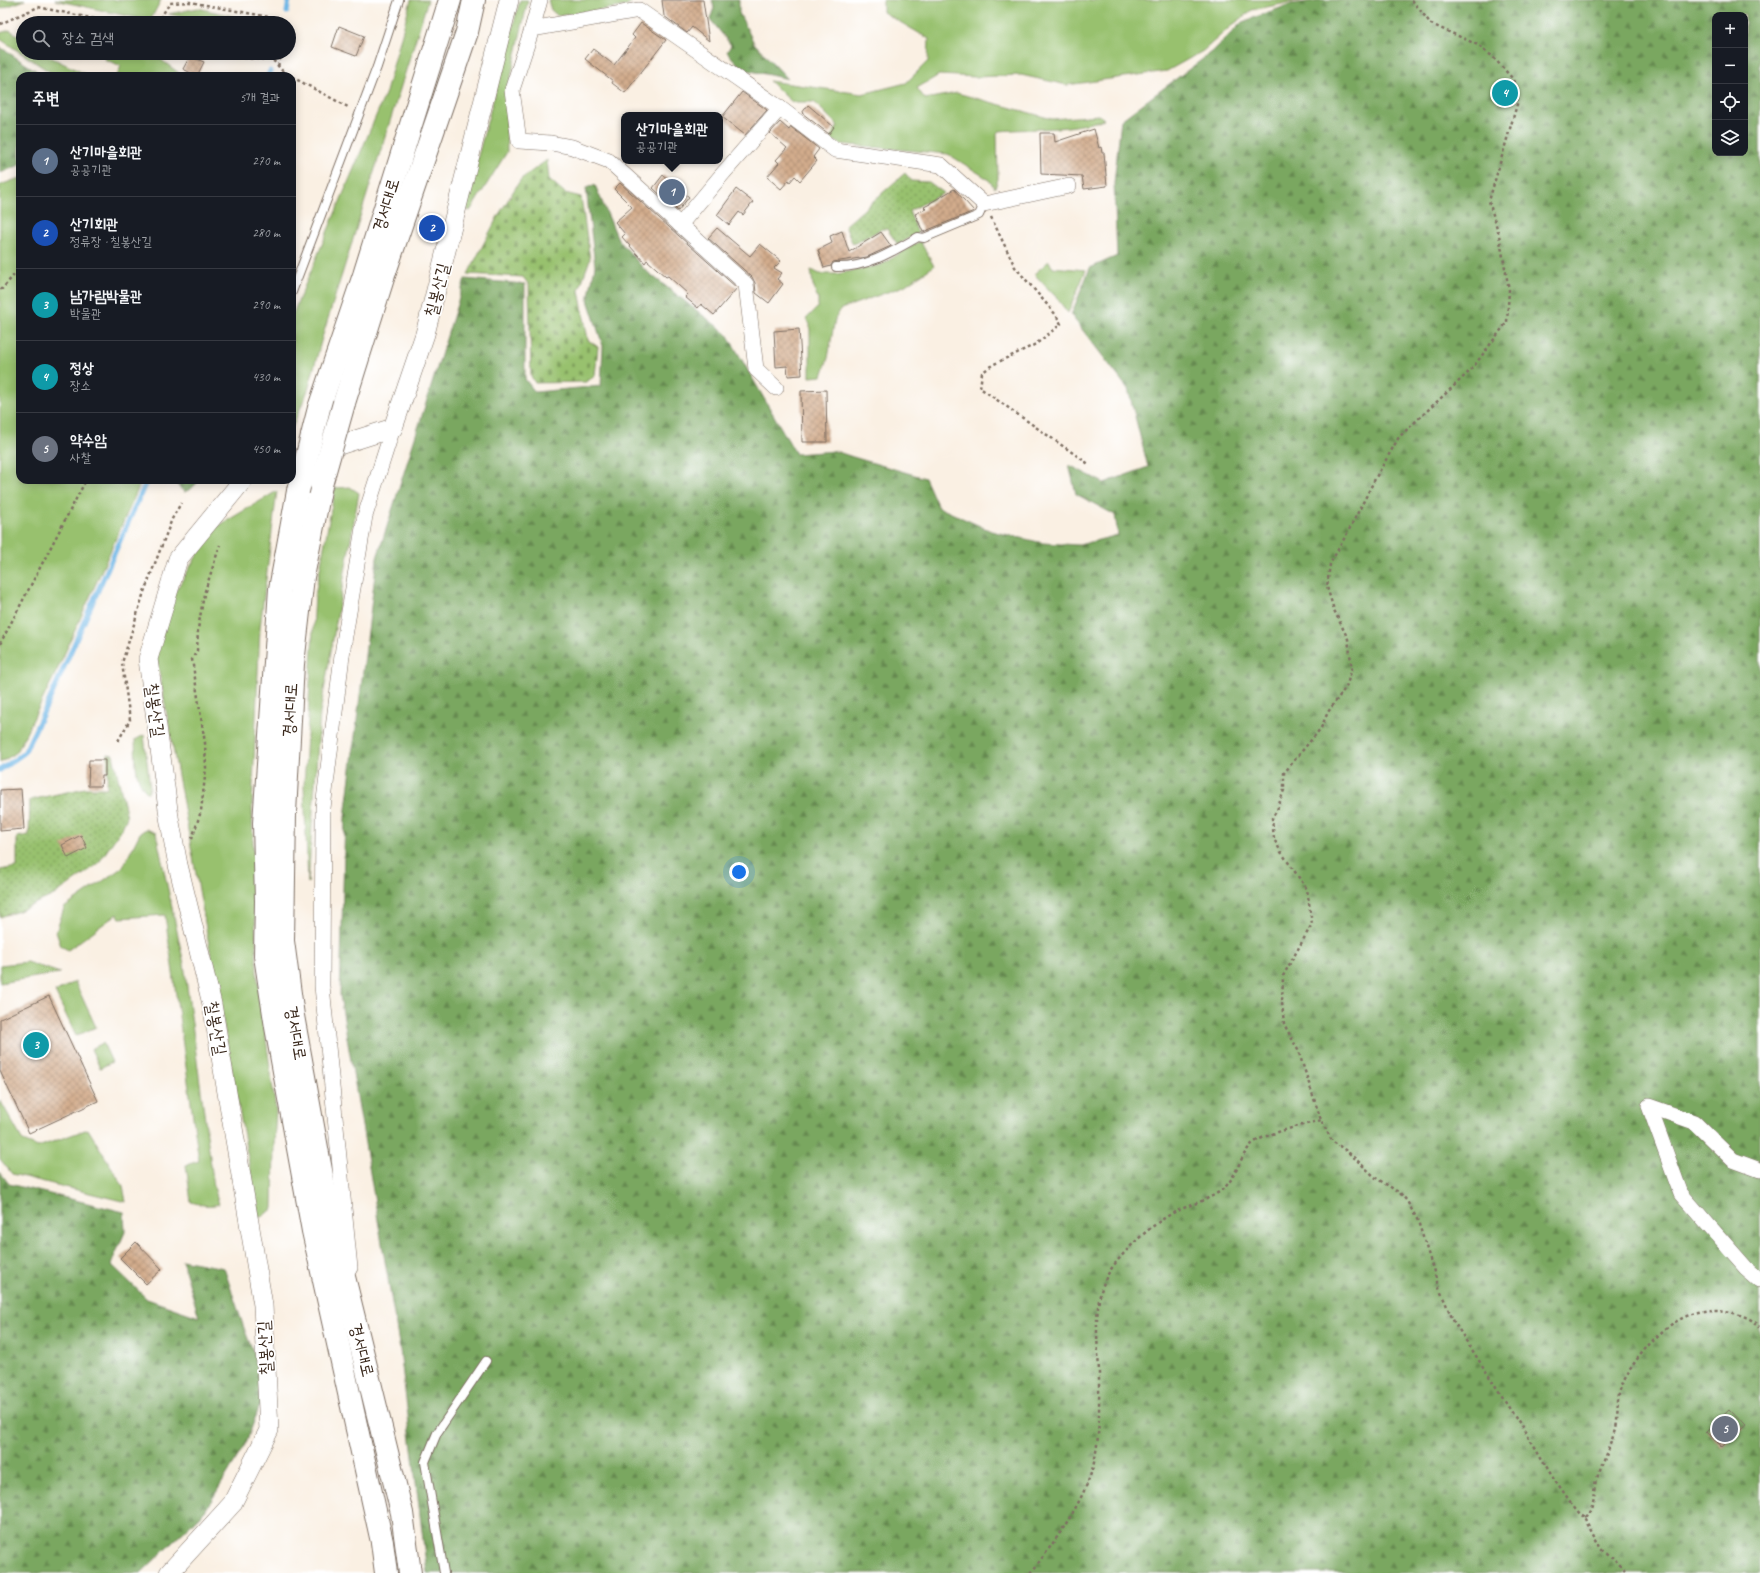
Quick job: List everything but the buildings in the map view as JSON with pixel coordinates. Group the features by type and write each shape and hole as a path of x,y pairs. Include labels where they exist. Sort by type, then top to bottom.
{"main road":[{"name":"경서대로","path":"386,1573 377,1520 313,1231 276,1027 265,956 266,901 264,823 280,589 298,491 319,408 364,275 450,0"},
{"name":"경서대로","path":"410,1573 402,1513 330,1220 293,1016 283,941 285,813 293,664 303,576 321,485 344,403 384,275 467,32 474,0"}],"street":[{"name":"칠봉산길","path":"394,428 426,334 509,0"},
{"path":"540,0 512,90 519,141 551,143 565,146 609,161 746,284 756,369 776,388"},
{"path":"532,29 639,5 835,150 941,165 984,204 1069,186"},
{"path":"680,225 780,108"},
{"path":"296,459 394,428"},
{"path":"356,1328 322,986 323,808 344,648 365,516 394,428"},
{"name":"칠봉산길","path":"169,1573 232,1504 269,1430 263,1305 212,1004 178,864 169,817 148,659 178,559 240,484"},
{"path":"1760,1170 1733,1160 1694,1122 1649,1106 1681,1194 1746,1268 1760,1280"}],"lane":[{"path":"296,281 377,67 398,0"},
{"path":"836,267 848,268 880,258 918,238 924,238 979,215 984,204"},
{"path":"444,1573 425,1462 437,1433 486,1362"}],"path":[{"path":"1412,0 1431,24 1476,44 1492,56 1514,79 1518,101 1489,201 1499,235 1510,290 1507,322 1471,370 1400,437 1375,479 1330,564 1327,587 1334,610 1348,639 1352,669 1346,687 1328,712 1321,728 1284,773 1284,790 1277,810 1272,818 1274,839 1308,889 1312,924 1283,976 1282,1003 1284,1024 1298,1050 1321,1120 1332,1141 1348,1152 1376,1178 1400,1193 1407,1201 1418,1221 1439,1288 1454,1322 1535,1447 1553,1478 1579,1514 1585,1517 1602,1550 1625,1573"},
{"path":"162,16 170,3 190,2 263,16"},
{"path":"18,16 38,7 81,16"},
{"path":"0,24 16,17"},
{"path":"273,60 285,72"},
{"path":"278,66 280,60"},
{"path":"296,80 359,113"},
{"path":"984,204 1015,267 1056,315 1061,324 1036,344 992,365 982,373 980,388 1090,466"},
{"path":"0,289 2,289 16,273"},
{"path":"0,644 84,484"},
{"path":"190,846 201,811 206,768 205,743 192,659 197,651 198,629 204,594 220,545"},
{"path":"0,640 4,637"},
{"path":"1031,1573 1083,1495 1096,1453 1099,1431 1097,1321 1101,1292 1110,1272 1125,1252 1158,1223 1171,1214 1203,1201 1220,1191 1232,1178 1251,1145 1260,1138 1321,1120"},
{"path":"1585,1517 1591,1512 1598,1473 1614,1431 1619,1389 1627,1373 1650,1343 1665,1328 1682,1317 1700,1311 1716,1310 1733,1313 1751,1320 1760,1327"}],"green space":[{"path":"0,0 25,0 0,9"},
{"path":"55,0 161,0 153,16 127,16"},
{"path":"411,0 428,0 322,338 308,390 296,418 296,306 386,92"},
{"path":"520,0 528,0 506,99 507,152 470,211 464,208"},
{"path":"548,0 633,0 627,6 558,16 551,10"},
{"path":"712,0 739,0 739,13 754,43 788,79 742,69 727,52 731,45 710,19 714,8"},
{"path":"883,0 1302,0 1252,10 1203,51 1167,71 1067,85 1021,75 976,77 939,75 917,88 925,99 957,93 1052,119 1099,115 1104,119 1078,126 999,131 997,133 998,179 995,188 988,179 948,154 840,144 830,138 838,126 814,102 792,102 769,81 862,94 906,83 928,61 929,39 883,12"},
{"path":"1321,0 1760,0 1760,1573 427,1573 400,1350 340,996 345,817 377,558 465,279 525,284 525,379 535,392 601,386 603,346 588,300 595,266 586,188 595,185 618,239 645,270 727,334 796,454 835,451 925,478 938,507 991,531 1043,543 1079,545 1118,535 1115,515 1076,494 1069,465 1104,483 1148,467 1128,389 1071,315 1090,268 1117,256 1114,183 1121,120 1212,52 1242,22 1291,4"},
{"path":"198,8 232,16 177,16 169,14"},
{"path":"10,30 16,34 16,50 0,39 0,33"},
{"path":"0,47 16,58 16,60 20,60 38,72 16,72 16,167 0,173"},
{"path":"32,60 56,60 81,72 50,72"},
{"path":"106,60 161,60 178,72 119,72 121,66"},
{"path":"547,160 549,179 565,193 581,197 590,259 579,290 588,340 598,347 595,376 586,382 535,383 531,376 529,285 523,277 468,274 498,216 521,179"},
{"path":"905,173 912,181 929,182 944,193 909,211 918,233 898,245 887,229 882,229 853,244 845,226"},
{"path":"16,179 16,484 140,484 60,664 17,752 0,763 0,185"},
{"path":"920,241 934,266 904,286 841,309 835,319 828,358 822,376 810,377 810,324 806,319 818,307 818,299 813,285 811,270 820,274 837,274 881,265"},
{"path":"1049,261 1052,267 1086,270 1068,313 1056,297 1034,274"},
{"path":"176,484 196,484 191,489 184,492"},
{"path":"350,487 359,493 320,713 308,883 304,787 315,596 335,488"},
{"path":"277,491 260,628 252,807 257,973 276,1111 273,1209 259,1218 156,655 175,592 213,529"},
{"path":"144,735 150,788 148,793 140,782 136,768 135,740"},
{"path":"108,754 113,755 127,817 122,828 98,864 54,895 19,911 0,917 0,870 17,867 17,837 29,835 30,800 85,788 107,788"},
{"path":"146,829 156,833 184,964 214,1187 219,1204 215,1205 205,1205 191,1202 186,1165 199,1161 165,915 120,918 117,914 68,950 61,946 56,932 64,908 123,867 140,833"},
{"path":"27,962 60,973 0,983 0,965"},
{"path":"75,982 96,1027 76,1036 55,992"},
{"path":"103,1043 112,1062 100,1068 91,1049"},
{"path":"0,1100 23,1141 38,1147 88,1129 123,1186 126,1202 12,1174 0,1159"},
{"path":"0,1172 9,1184 124,1212 125,1232 111,1264 147,1299 199,1317 182,1260 224,1268 245,1331 267,1386 246,1443 205,1511 141,1573 0,1573"}],"waterway":[{"path":"287,12 289,0"},
{"path":"0,770 24,753 48,703 145,484"}],"place":[{"name":"정상","path":"1505,93"},
{"name":"산기마을회관","path":"672,192"},
{"name":"산기회관","path":"432,228"},
{"name":"남가람박물관","path":"36,1045"},
{"name":"약수암","path":"1725,1429"}]}
